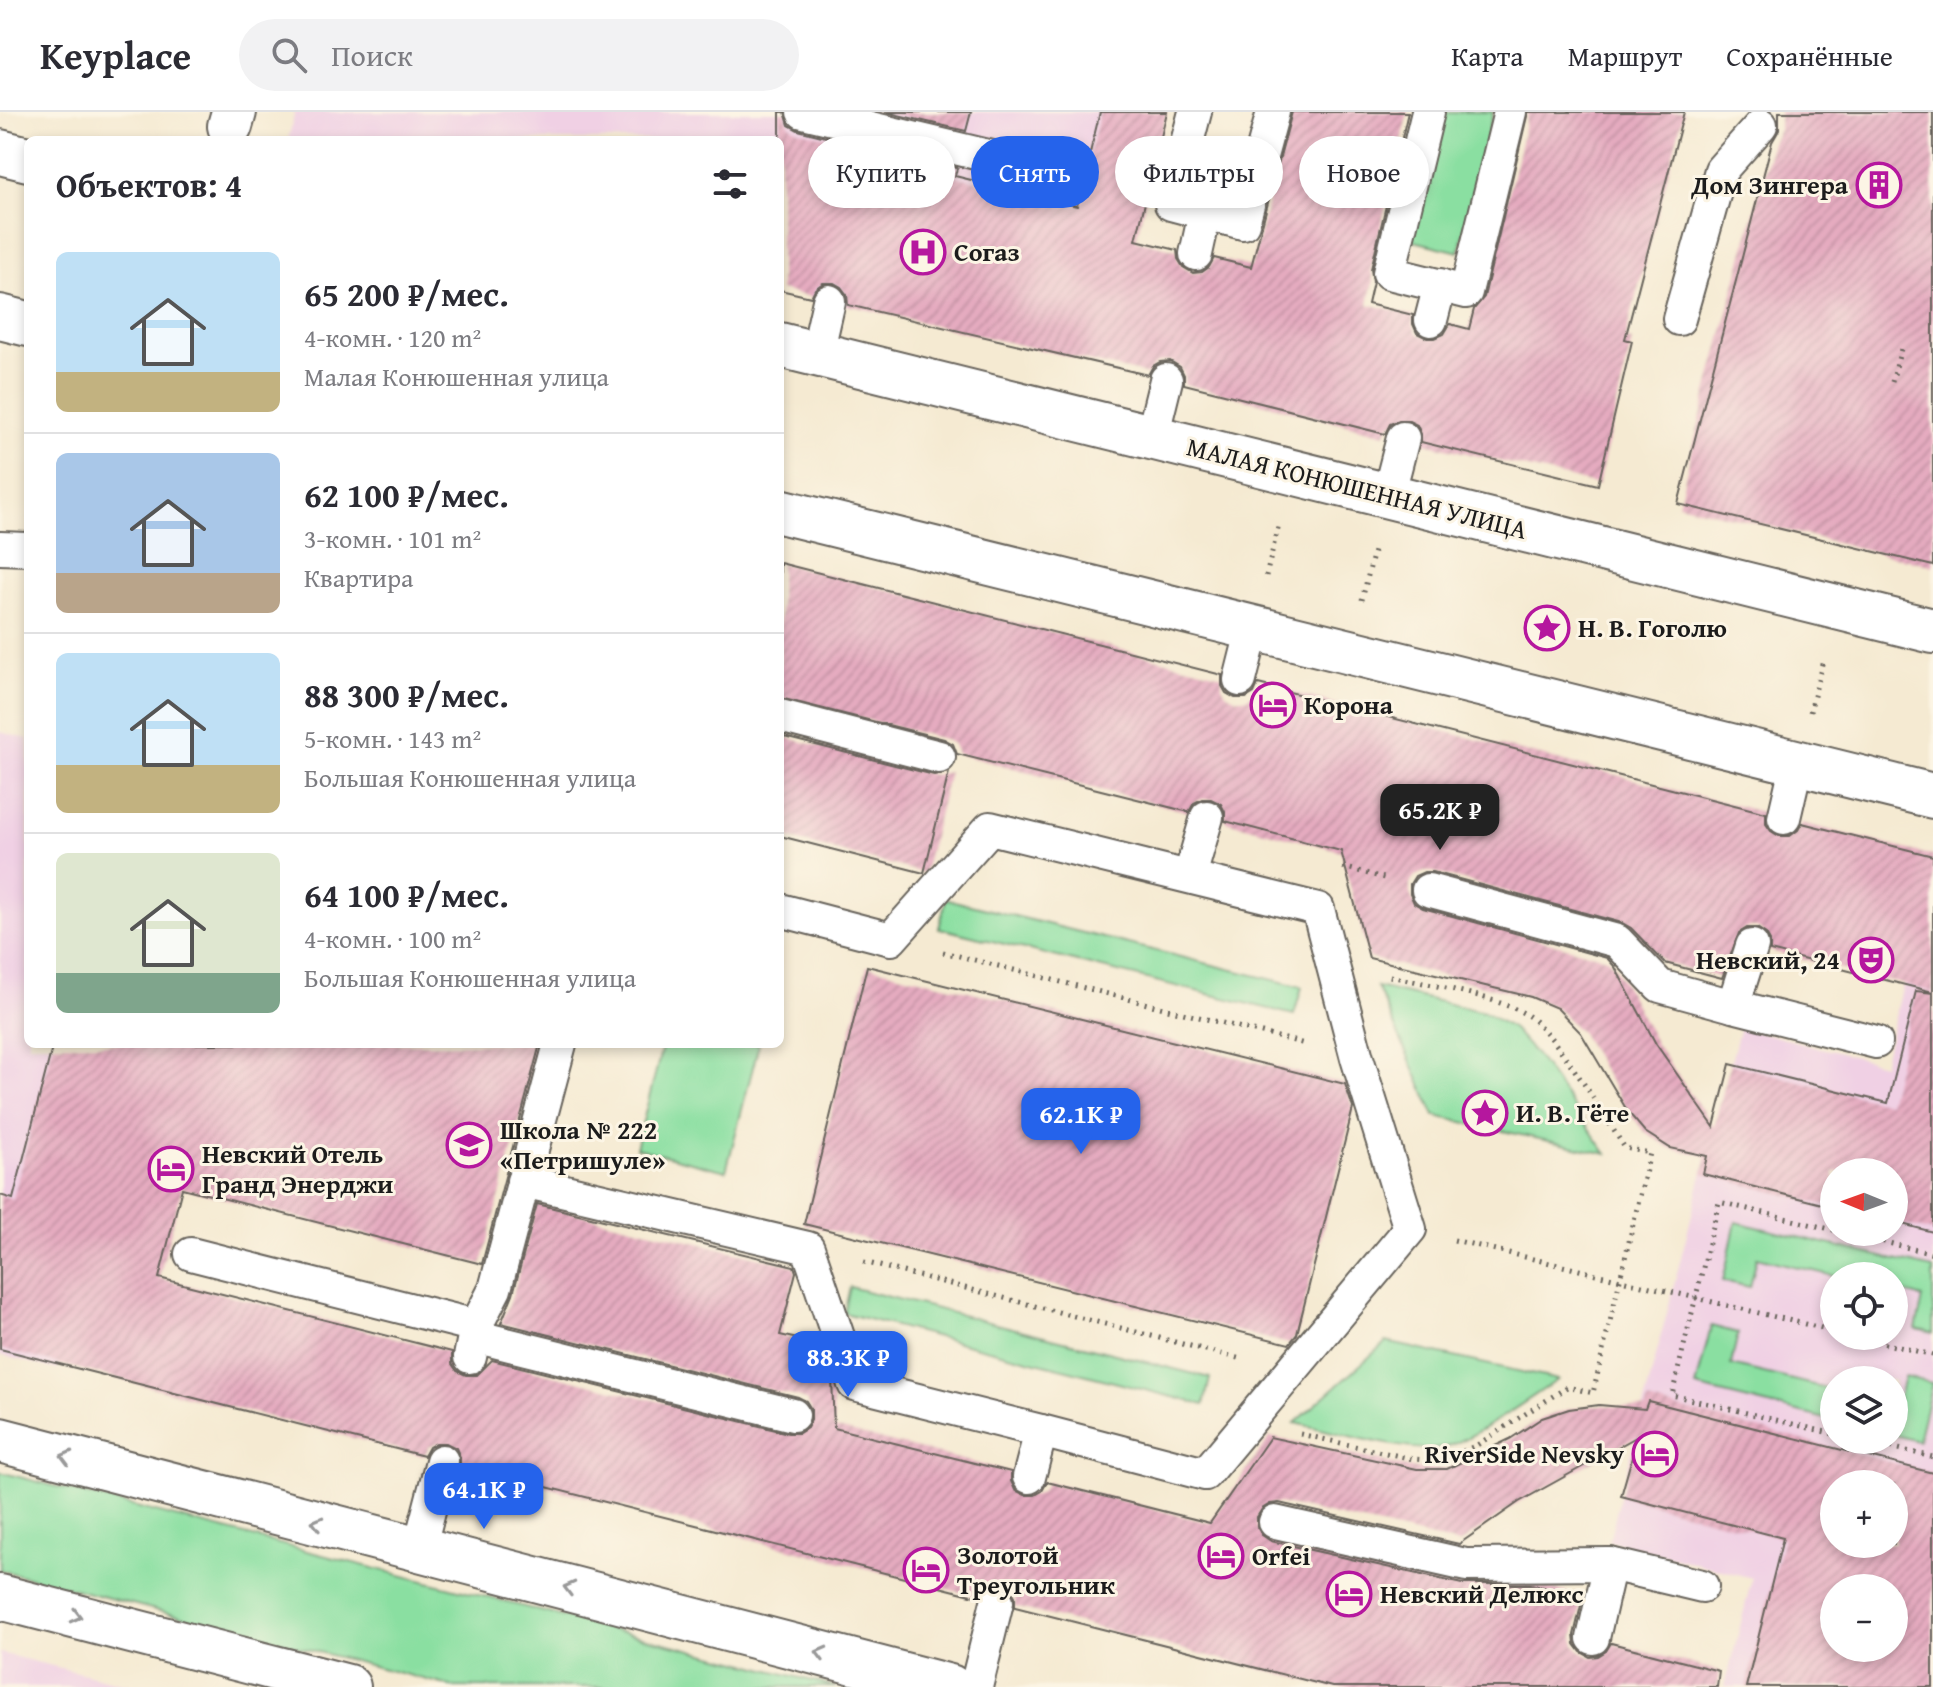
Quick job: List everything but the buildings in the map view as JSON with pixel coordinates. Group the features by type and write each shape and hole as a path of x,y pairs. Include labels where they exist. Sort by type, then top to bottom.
{"street":[{"path":"0,152 24,158"},
{"path":"0,317 24,323"},
{"name":"МАЛАЯ КОНЮШЕННАЯ УЛИЦА","path":"798,350 1933,631"},
{"path":"784,512 1933,796"},
{"path":"0,1440 950,1687"},
{"path":"0,1597 348,1687"}],"lane":[{"path":"803,112 971,152"},
{"path":"1195,112 1171,204 1243,223 1273,112"},
{"path":"1428,112 1389,273 1466,292 1510,112"},
{"path":"1679,319 1721,170 1761,125"},
{"path":"866,136 868,128"},
{"path":"1196,254 1205,213"},
{"path":"1431,320 1440,285"},
{"path":"798,350 829,301"},
{"path":"1152,437 1166,380"},
{"path":"1388,496 1403,438"},
{"path":"0,548 24,549"},
{"path":"1240,680 1253,628"},
{"path":"784,717 939,757"},
{"path":"1784,818 1797,762"},
{"path":"1190,876 1207,817"},
{"path":"523,1181 808,1248 854,1384 1205,1474 1410,1229 1357,1058 1318,909 990,828 891,939 784,911"},
{"path":"1428,890 1617,941 1660,986 1876,1042"},
{"path":"1733,1006 1752,946"},
{"path":"473,1340 495,1289 559,1048"},
{"path":"191,1254 473,1340 793,1415"},
{"path":"1029,1477 1041,1431"},
{"path":"419,1549 442,1461"},
{"path":"1275,1522 1466,1565 1610,1564 1702,1586"},
{"path":"1593,1638 1610,1564"},
{"path":"976,1687 997,1602"}],"path":[{"path":"1892,382 1902,345"},
{"path":"1253,628 1292,472"},
{"path":"1350,652 1388,496"},
{"path":"1318,909 1329,864 1428,890"},
{"path":"891,939 1357,1058"},
{"path":"1248,1422 1413,1459 1441,1461 1477,1445 1567,1387 1593,1393 1650,1153 1625,1148 1558,1047 1528,1015 1483,998 1334,962"},
{"path":"1820,1227 1719,1202 1672,1395 1820,1431"},
{"path":"1410,1229 1820,1328"},
{"path":"1901,1246 1933,1254"},
{"path":"808,1248 1289,1372"},
{"path":"1908,1349 1933,1355"},
{"path":"1908,1451 1933,1457"}],"shaded area":[{"name":"Согаз","path":"295,112 1100,112 1094,136 971,136 971,208 1077,208 1042,349 784,291 784,136 289,136"},
{"path":"0,732 24,738 24,1048 141,1048 58,1370 0,1355"},
{"path":"1933,868 1933,1687 1725,1687 1752,1578 1609,1541 1740,1027 1883,1064"},
{"path":"0,1653 137,1687 0,1687"}],"green space":[{"path":"1441,112 1493,112 1459,252 1410,240 1418,208 1429,208 1429,162"},
{"path":"946,899 1302,987 1294,1015 939,928"},
{"path":"1377,987 1484,1012 1513,1029 1537,1056 1607,1154 1435,1116"},
{"path":"662,1048 758,1048 726,1171 636,1148"},
{"path":"1736,1222 1820,1242 1820,1246 1837,1246 1904,1262 1820,1262 1820,1273 1757,1257 1750,1287 1723,1281"},
{"path":"1908,1263 1933,1269 1933,1333 1916,1329 1923,1298 1908,1294"},
{"path":"850,1287 1210,1378 1204,1405 844,1313"},
{"path":"1711,1326 1738,1333 1731,1365 1820,1387 1820,1418 1696,1387"},
{"path":"1386,1342 1558,1380 1483,1429 1441,1448 1390,1445 1295,1423"},
{"path":"1908,1378 1932,1383 1918,1441 1908,1438"},
{"path":"0,1472 836,1687 454,1687 0,1570"}],"place":[{"name":"Дом Зингера","path":"1879,185"},
{"name":"Согаз","path":"923,252"},
{"name":"Н. В. Гоголю","path":"1547,628"},
{"name":"Корона","path":"1273,705"},
{"name":"Невский, 24","path":"1871,960"},
{"name":"И. В. Гёте","path":"1485,1113"},
{"name":"Школа № 222 «Петришуле»","path":"469,1145"},
{"name":"Невский Отель Гранд Энерджи","path":"171,1169"},
{"name":"RiverSide Nevsky","path":"1655,1454"},
{"name":"Orfei","path":"1221,1556"},
{"name":"Золотой Треугольник","path":"926,1570"},
{"name":"Невский Делюкс","path":"1349,1594"}]}
